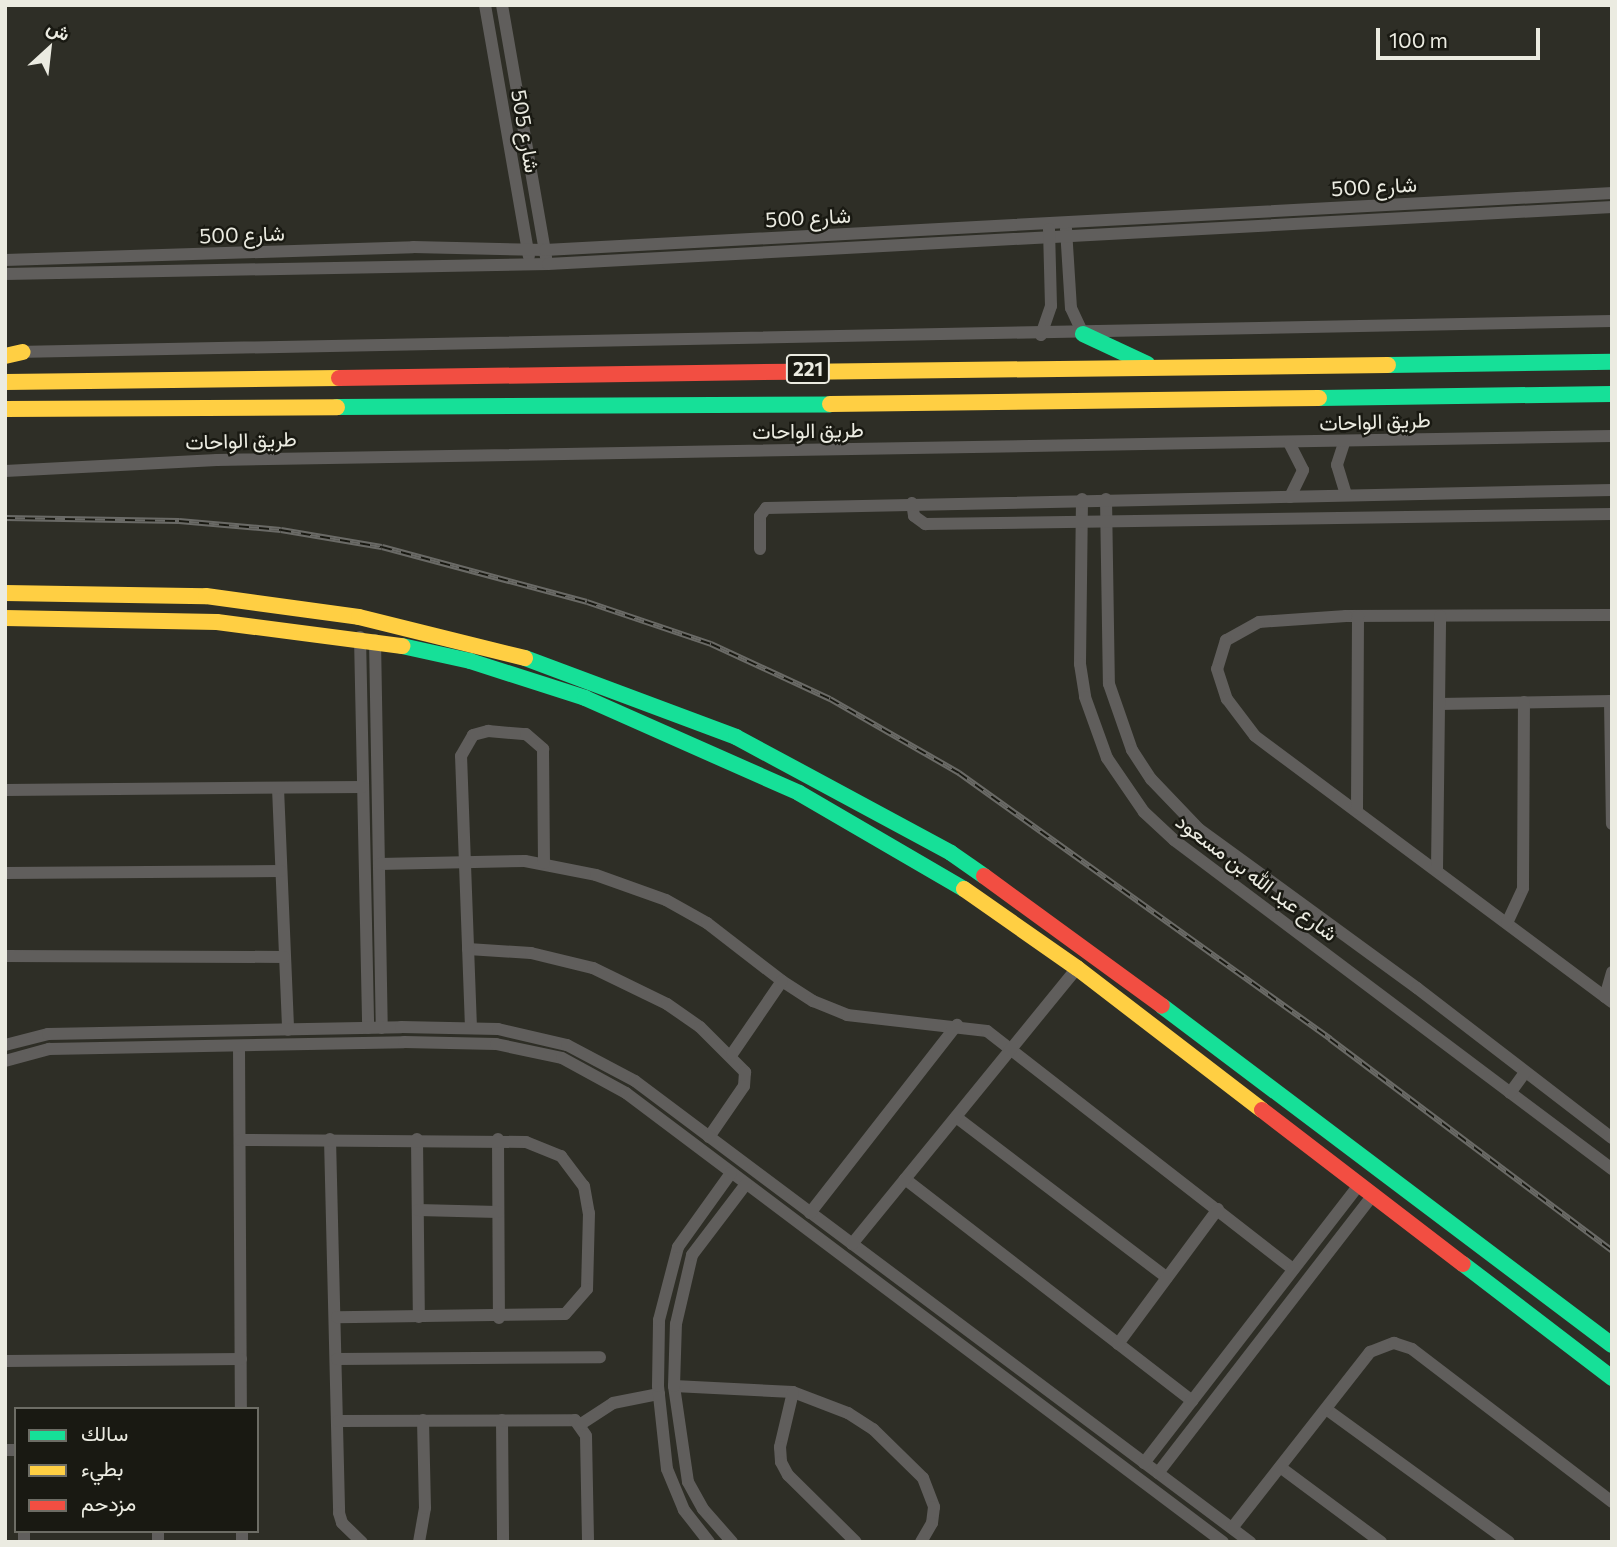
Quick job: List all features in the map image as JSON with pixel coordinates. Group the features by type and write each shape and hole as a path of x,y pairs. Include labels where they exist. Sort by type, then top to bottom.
{"main road":[{"path":"1083,334 1152,366"},
{"path":"5,354 23,352"},
{"name":"221","path":"5,382 1612,362"},
{"name":"طريق الواحات","path":"5,409 1019,403 1612,394"},
{"path":"5,593 117,592 282,605 410,627 543,662 736,737 951,853 1019,900 1612,1345"},
{"path":"5,618 217,622 368,639 470,661 626,714 834,812 936,870 1077,968 1358,1186 1612,1378"},
{"path":"1006,918 1019,900"},
{"path":"1564,1342 1580,1321"}],"street":[{"name":"شارع 505","path":"485,5 531,264"},
{"name":"شارع 505","path":"502,5 548,264"},
{"name":"شارع 500","path":"5,260 413,247 528,251 1612,193"},
{"path":"1514,198 1515,212"},
{"name":"شارع 500","path":"5,274 548,264 1612,207"},
{"path":"1303,209 1304,224"},
{"path":"1219,213 1220,228"},
{"path":"1066,221 1071,308 1083,334"},
{"path":"1041,335 1051,311 1049,222"},
{"path":"956,228 957,243"},
{"name":"221","path":"23,352 1041,335 1612,321"},
{"name":"طريق الواحات","path":"5,471 231,460 1290,444 1612,436"},
{"path":"1344,443 1337,465 1346,494"},
{"path":"1290,444 1303,470 1290,497"},
{"path":"760,550 760,516 765,508 1082,499 1612,490"},
{"name":"شارع عبد الله بن مسعود","path":"1082,499 1080,664 1085,697 1103,748 1124,786 1167,835 1612,1169"},
{"name":"شارع عبد الله بن مسعود","path":"1106,499 1109,684 1127,739 1151,779 1199,829 1612,1138"},
{"path":"912,503 914,516 925,524 1612,514"},
{"path":"1612,615 1358,616 1268,621 1238,630 1219,654 1217,669 1227,699 1255,736 1357,809 1608,999 1612,972"},
{"path":"1357,809 1358,616"},
{"path":"1437,870 1440,616"},
{"path":"368,639 363,787 368,1028"},
{"path":"368,639 379,864 382,1028"},
{"path":"1439,704 1611,701 1612,824"},
{"path":"1507,923 1523,888 1524,702"},
{"path":"471,1028 461,756 467,741 488,731 526,734 543,749 544,863"},
{"path":"5,790 363,787"},
{"path":"278,788 288,1031"},
{"path":"379,864 544,863 621,883 666,900 747,950 782,981 813,1002 847,1015 883,1022 957,1025 987,1031 1013,1047 1293,1269"},
{"path":"5,873 281,871"},
{"path":"468,949 531,953 593,968 667,1003 743,1065 746,1079 709,1137"},
{"path":"5,956 285,957"},
{"path":"852,1244 1077,968"},
{"path":"732,1054 782,981"},
{"path":"810,1213 957,1025"},
{"path":"421,1027 421,1042"},
{"path":"5,1045 48,1034 471,1028 532,1034 599,1059 709,1137 1250,1542"},
{"path":"143,1033 143,1048"},
{"path":"5,1060 49,1049 421,1042 496,1044 562,1058 626,1093 1223,1542"},
{"path":"239,1047 241,1407"},
{"path":"1510,1093 1525,1072"},
{"path":"956,1117 1167,1278"},
{"path":"330,1139 337,1317 339,1513 342,1523 362,1542"},
{"path":"417,1139 419,1317"},
{"path":"240,1140 498,1139 545,1147 561,1156 584,1186 589,1213 589,1277 583,1299 575,1308 553,1317 337,1317"},
{"path":"498,1139 499,1318"},
{"path":"709,1542 674,1490 664,1447 659,1394 659,1320 669,1270 678,1247 731,1173"},
{"path":"905,1180 1192,1401"},
{"path":"732,1542 703,1509 688,1482 674,1385 678,1301 692,1255 746,1184"},
{"path":"1144,1463 1358,1186"},
{"path":"1158,1473 1372,1196"},
{"path":"1118,1344 1218,1209"},
{"path":"418,1210 498,1212"},
{"path":"1232,1528 1370,1352 1381,1345 1400,1344 1612,1502"},
{"path":"337,1359 600,1357"},
{"path":"5,1361 241,1359"},
{"path":"674,1385 793,1392 839,1409 873,1429 923,1478 934,1507 932,1522 921,1542"},
{"path":"793,1392 780,1447 781,1462 856,1542"},
{"path":"580,1424 613,1403 659,1394"},
{"path":"1326,1409 1509,1542"},
{"path":"338,1421 568,1419 580,1424 586,1436 588,1542"},
{"path":"419,1542 425,1508 423,1420"},
{"path":"502,1420 503,1542"},
{"path":"1280,1467 1381,1542"}],"railway":[{"path":"5,518 179,521 281,530 382,547 587,602 711,644 830,699 959,773 1330,1039 1612,1251"}],"traffic: fast":[{"path":"1083,334 1147,364"},
{"path":"1388,365 1612,362"},
{"path":"1319,398 1612,394"},
{"path":"337,407 830,404"},
{"path":"402,646 470,661 585,698 799,793 964,889"},
{"path":"525,658 736,737 951,853 984,876"},
{"path":"1162,1006 1612,1345"},
{"path":"1463,1264 1612,1378"}],"traffic: slow":[{"path":"5,356 23,352"},
{"path":"793,372 1388,365"},
{"path":"5,382 339,378"},
{"path":"830,404 1319,398"},
{"path":"5,409 337,407"},
{"path":"5,593 206,596 359,617 525,658"},
{"path":"5,618 217,622 402,646"},
{"path":"964,889 1077,968 1262,1110"}],"traffic: jam":[{"path":"339,378 793,372"},
{"path":"984,876 1162,1006"},
{"path":"1262,1110 1463,1264"}]}
